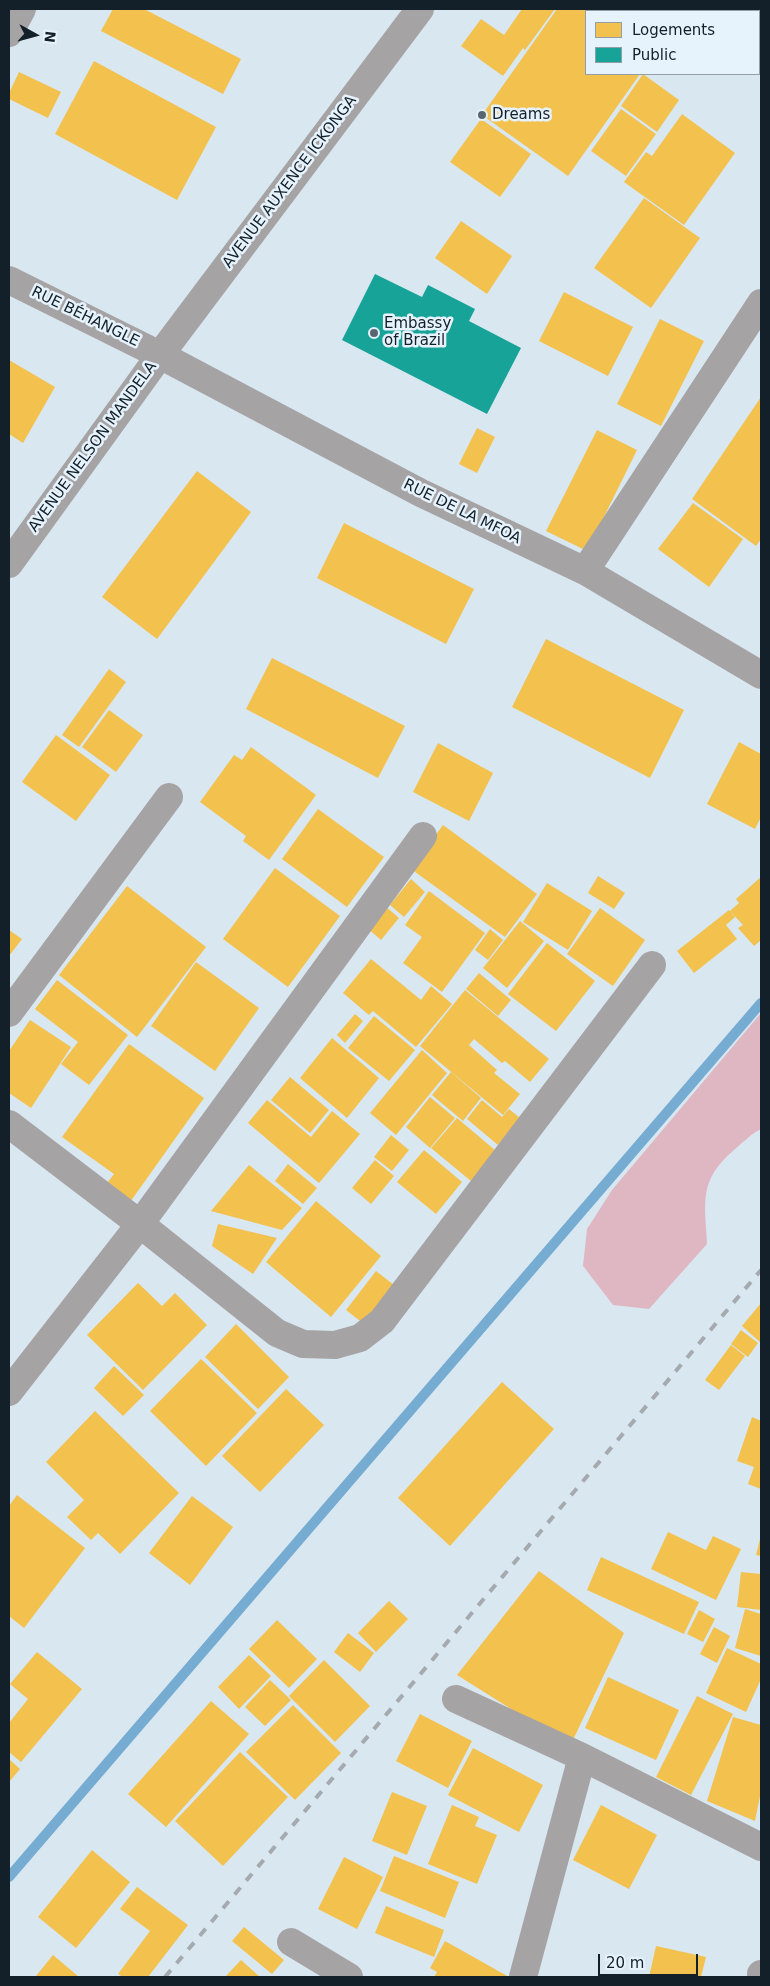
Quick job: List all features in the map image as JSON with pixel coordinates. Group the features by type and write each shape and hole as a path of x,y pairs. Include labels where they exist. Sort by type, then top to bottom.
{"street":[{"path":"9,33 22,9"},
{"name":"AVENUE AUXENCE ICKONGA","path":"160,355 420,9"},
{"name":"RUE BÉHANGLE","path":"9,280 160,355"},
{"path":"585,571 761,304"},
{"name":"AVENUE NELSON MANDELA","path":"9,564 160,355"},
{"name":"RUE DE LA MFOA","path":"160,355 421,493 585,571 761,675"},
{"path":"9,1013 170,797"},
{"path":"9,1392 140,1224 423,836"},
{"path":"9,1124 140,1224 277,1333 303,1344 335,1346 360,1338 382,1321 652,964"},
{"path":"456,1699 582,1757 761,1847"},
{"path":"522,1977 582,1757"},
{"path":"291,1942 349,1977"}],"shaded area":[{"path":"761,1013 761,1129 747,1138 722,1161 709,1182 705,1204 707,1244 649,1309 613,1305 583,1266 587,1229 612,1190"}],"building: Logements":[{"path":"113,9 144,9 241,59 223,94 101,31"},
{"path":"522,9 555,9 503,76 461,46 481,19 504,35"},
{"path":"557,9 591,10 585,10 585,75 639,75 568,176 482,115"},
{"path":"624,9 663,9 662,10"},
{"path":"676,9 761,9 761,48 760,50 760,10"},
{"path":"94,61 216,127 177,200 55,134"},
{"path":"19,72 61,92 48,118 9,99 9,93"},
{"path":"642,75 679,100 657,132 621,106"},
{"path":"621,109 656,134 626,176 591,151"},
{"path":"682,114 735,153 684,225 624,182 646,152 652,156"},
{"path":"481,119 531,154 500,197 450,162"},
{"path":"644,198 700,238 651,308 594,268"},
{"path":"461,221 512,256 487,294 435,258"},
{"path":"564,292 633,327 608,376 539,341"},
{"path":"660,319 704,341 661,426 617,404"},
{"path":"9,360 55,387 23,443 9,434"},
{"path":"761,397 761,539 756,546 692,499"},
{"path":"477,428 495,437 477,473 459,464"},
{"path":"597,430 637,450 587,551 546,531"},
{"path":"197,471 251,512 157,639 102,597"},
{"path":"693,503 743,539 709,587 658,549"},
{"path":"344,523 474,589 446,644 317,578"},
{"path":"546,639 684,710 650,778 512,707"},
{"path":"272,658 405,726 378,778 246,709"},
{"path":"109,669 126,682 79,747 62,735"},
{"path":"109,710 143,735 116,772 82,747"},
{"path":"56,735 110,775 76,821 22,782"},
{"path":"739,742 761,754 761,817 755,829 707,804"},
{"path":"438,743 493,773 469,821 413,792"},
{"path":"251,747 316,795 269,860 243,841 246,836 200,802 234,755 242,760"},
{"path":"318,809 384,857 347,907 282,859"},
{"path":"443,825 537,894 505,937 411,869"},
{"path":"275,868 340,916 288,987 223,939"},
{"path":"598,876 625,893 614,909 588,893"},
{"path":"761,877 761,940 754,946 738,928 743,925 730,911 739,903 736,899"},
{"path":"411,879 425,892 404,917 390,905"},
{"path":"547,883 592,911 568,950 523,922"},
{"path":"127,886 206,947 137,1037 59,975"},
{"path":"429,891 485,933 442,992 403,963 422,937 405,925"},
{"path":"384,905 399,918 381,940 366,927"},
{"path":"600,908 645,940 613,986 567,954"},
{"path":"729,910 735,917 726,925 737,939 694,973 677,951"},
{"path":"520,921 544,941 507,988 483,968"},
{"path":"490,929 503,940 488,960 475,950"},
{"path":"9,930 22,939 9,956"},
{"path":"547,943 595,981 556,1031 508,994"},
{"path":"371,959 421,1000 431,986 452,1004 416,1047 373,1011 369,1015 343,993"},
{"path":"196,962 259,1008 215,1071 151,1026"},
{"path":"479,973 511,1000 498,1016 466,989"},
{"path":"57,980 128,1035 89,1085 61,1064 78,1042 35,1009"},
{"path":"465,990 549,1059 530,1082 505,1061 502,1063 474,1039 469,1045 497,1070 494,1073 520,1094 503,1115 420,1046"},
{"path":"355,1014 363,1021 345,1043 337,1035"},
{"path":"374,1016 415,1050 389,1081 348,1048"},
{"path":"30,1020 71,1047 31,1108 9,1093 9,1051"},
{"path":"332,1038 379,1078 347,1118 300,1078"},
{"path":"129,1044 204,1098 128,1205 104,1187 114,1174 62,1137"},
{"path":"422,1050 447,1073 396,1135 370,1113"},
{"path":"451,1072 481,1098 463,1121 432,1095"},
{"path":"290,1077 329,1110 310,1133 271,1100"},
{"path":"430,1097 455,1118 430,1148 406,1127"},
{"path":"267,1100 311,1137 332,1111 360,1134 319,1183 248,1123"},
{"path":"482,1100 502,1117 509,1109 520,1118 498,1145 467,1119"},
{"path":"457,1118 502,1156 477,1186 431,1148"},
{"path":"391,1135 409,1150 392,1171 374,1157"},
{"path":"424,1150 462,1182 436,1214 397,1182"},
{"path":"375,1160 394,1176 371,1204 352,1188"},
{"path":"288,1164 317,1188 303,1204 275,1181"},
{"path":"249,1165 302,1208 282,1230 211,1211"},
{"path":"316,1201 381,1256 331,1317 266,1262"},
{"path":"218,1224 277,1238 253,1274 212,1246"},
{"path":"376,1271 394,1285 364,1324 346,1310"},
{"path":"138,1283 162,1306 175,1293 207,1325 143,1390 87,1335"},
{"path":"761,1303 761,1343 742,1326"},
{"path":"236,1324 289,1377 258,1409 205,1357"},
{"path":"741,1330 758,1343 748,1357 731,1344"},
{"path":"731,1345 745,1356 719,1390 705,1380"},
{"path":"201,1359 257,1413 206,1466 150,1411"},
{"path":"114,1366 144,1395 123,1416 94,1388"},
{"path":"502,1382 554,1429 450,1546 398,1498"},
{"path":"286,1389 324,1425 260,1492 222,1456"},
{"path":"95,1411 179,1493 120,1554 98,1533 91,1540 67,1517 84,1500 46,1462"},
{"path":"752,1417 761,1421 761,1489 748,1484 754,1467 737,1461"},
{"path":"17,1495 85,1548 24,1628 9,1616 9,1506"},
{"path":"192,1496 233,1527 190,1585 149,1553"},
{"path":"668,1532 706,1550 713,1536 741,1549 716,1600 651,1569"},
{"path":"761,1535 761,1556 756,1555"},
{"path":"601,1557 699,1602 684,1634 587,1590"},
{"path":"539,1571 624,1633 570,1746 457,1675"},
{"path":"741,1572 761,1574 761,1610 737,1607"},
{"path":"389,1601 408,1619 376,1652 358,1633"},
{"path":"745,1609 761,1614 761,1656 735,1648"},
{"path":"699,1610 715,1619 703,1642 687,1634"},
{"path":"277,1620 317,1659 289,1688 249,1649"},
{"path":"714,1627 730,1636 717,1663 700,1654"},
{"path":"348,1633 374,1653 360,1672 334,1652"},
{"path":"727,1648 761,1664 761,1679 746,1712 706,1693"},
{"path":"37,1652 82,1689 21,1762 9,1752 9,1723 28,1699 10,1684"},
{"path":"249,1655 271,1676 239,1709 218,1687"},
{"path":"324,1660 370,1706 335,1742 289,1696"},
{"path":"608,1677 679,1710 656,1760 585,1728"},
{"path":"270,1680 291,1700 265,1726 245,1707"},
{"path":"697,1696 733,1714 691,1795 656,1777"},
{"path":"211,1701 249,1734 166,1827 128,1794"},
{"path":"293,1705 341,1753 295,1800 246,1752"},
{"path":"420,1714 472,1741 448,1788 396,1761"},
{"path":"733,1717 761,1725 761,1791 755,1821 707,1801"},
{"path":"473,1748 543,1785 519,1832 448,1795"},
{"path":"240,1752 288,1797 223,1866 175,1821"},
{"path":"9,1759 20,1769 9,1782"},
{"path":"392,1792 427,1806 407,1855 372,1841"},
{"path":"452,1805 479,1817 475,1826 497,1835 477,1884 428,1864"},
{"path":"601,1805 657,1835 629,1889 573,1860"},
{"path":"92,1850 130,1882 76,1948 38,1917"},
{"path":"394,1856 459,1882 445,1918 380,1891"},
{"path":"344,1857 383,1877 357,1929 318,1909"},
{"path":"137,1887 188,1925 148,1977 123,1977 118,1974 150,1931 120,1909"},
{"path":"386,1906 444,1930 434,1957 375,1933"},
{"path":"244,1927 284,1960 272,1974 232,1941"},
{"path":"445,1941 509,1977 434,1977 437,1972 430,1968"},
{"path":"656,1946 706,1957 701,1977 649,1977"},
{"path":"53,1955 79,1977 36,1976"},
{"path":"241,1960 260,1977 225,1977"}],"building: Public":[{"path":"375,274 422,297 428,285 475,309 469,321 521,348 487,414 342,340"}],"waterway":[{"path":"9,1877 761,1003"}],"railway":[{"path":"165,1977 761,1270"}],"place":[{"name":"Dreams","path":"482,115"},
{"name":"Embassy of Brazil","path":"374,333"}]}
